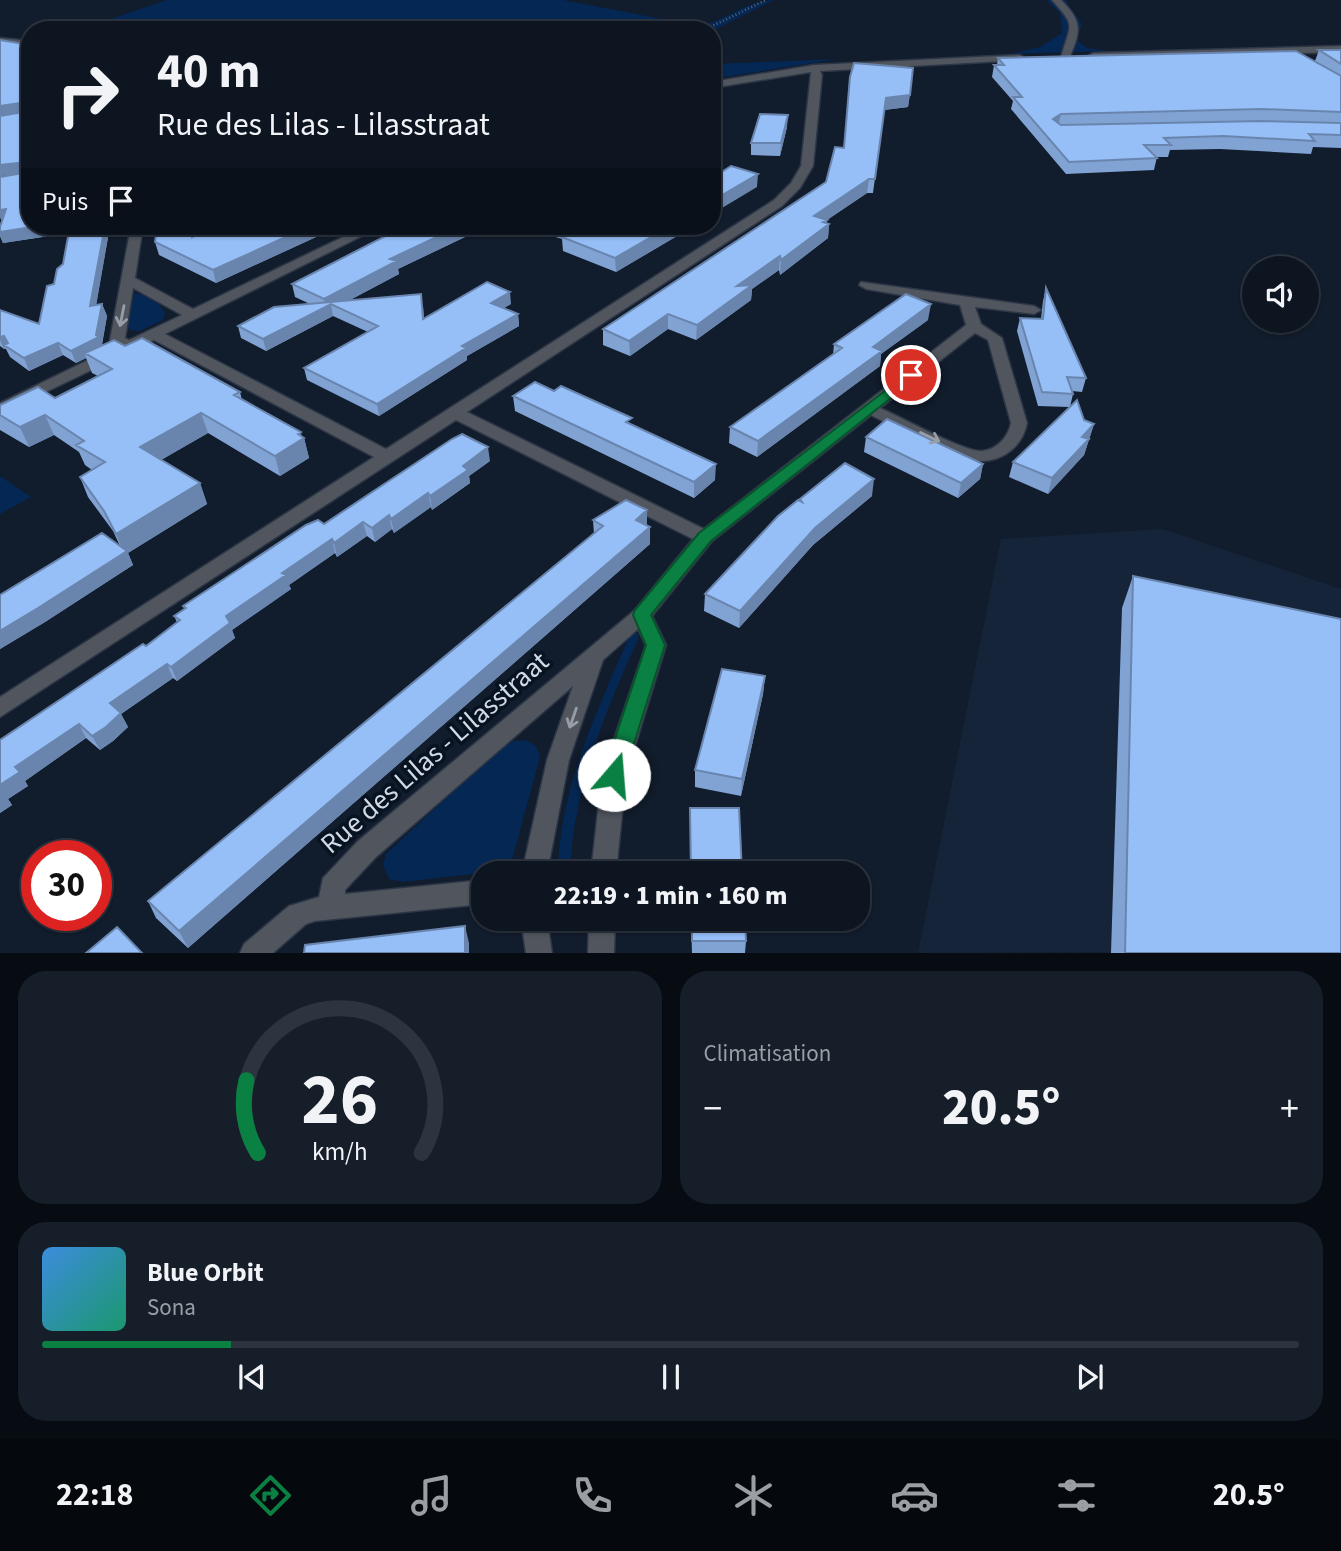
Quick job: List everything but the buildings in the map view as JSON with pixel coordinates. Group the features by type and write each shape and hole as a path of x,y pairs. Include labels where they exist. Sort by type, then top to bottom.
{"street":[{"path":"1056,0 1073,17 1074,28 1066,57"},
{"path":"0,41 21,43"},
{"path":"1053,57 1341,49"},
{"path":"1286,50 1304,62"},
{"path":"721,84 814,68 1028,58"},
{"path":"0,708 778,203 796,185 807,166 817,75 814,68"},
{"path":"128,346 117,340 136,235"},
{"path":"0,409 357,235"},
{"path":"129,280 193,314"},
{"path":"866,285 1034,310"},
{"path":"868,408 960,451 981,456 1003,450 1017,433 1019,423 995,338 975,326 966,302"},
{"name":"Rue des Lilas - Lilasstraat","path":"332,907 332,886 367,849 642,615 705,537 975,326"},
{"path":"155,334 386,456"},
{"path":"454,412 705,537"},
{"path":"605,861 614,775 656,645 642,615"},
{"name":"Rue des Lilas - Lilasstraat","path":"537,861 558,760 595,653"},
{"path":"253,953 298,914 332,907 471,893"},
{"path":"536,931 539,953"},
{"path":"601,953 602,931"}],"path":[{"path":"721,22 766,0"}],"shaded area":[{"path":"167,0 563,0 673,21 105,21"},
{"path":"774,0 721,26 721,21 715,21 755,3"},
{"path":"1046,0 1065,0 1082,24 1077,40 1087,48 1109,51 1010,54 1040,47 1062,33 1060,13"},
{"path":"838,59 721,78 721,64"},
{"path":"134,294 148,297 159,305 165,312 163,320 140,331 130,330 127,326"},
{"path":"0,476 31,497 0,514"},
{"path":"1163,529 1341,589 1341,952 918,953 1001,539"},
{"path":"638,633 638,640 592,753 577,812 571,861 559,861 565,812 581,753 631,634"},
{"path":"526,740 536,746 540,757 512,860 471,861 471,874 403,882 389,879 383,865 386,854 499,749 514,741"}],"route":[{"path":"614,775 656,645 642,615 705,537 911,375"}]}
